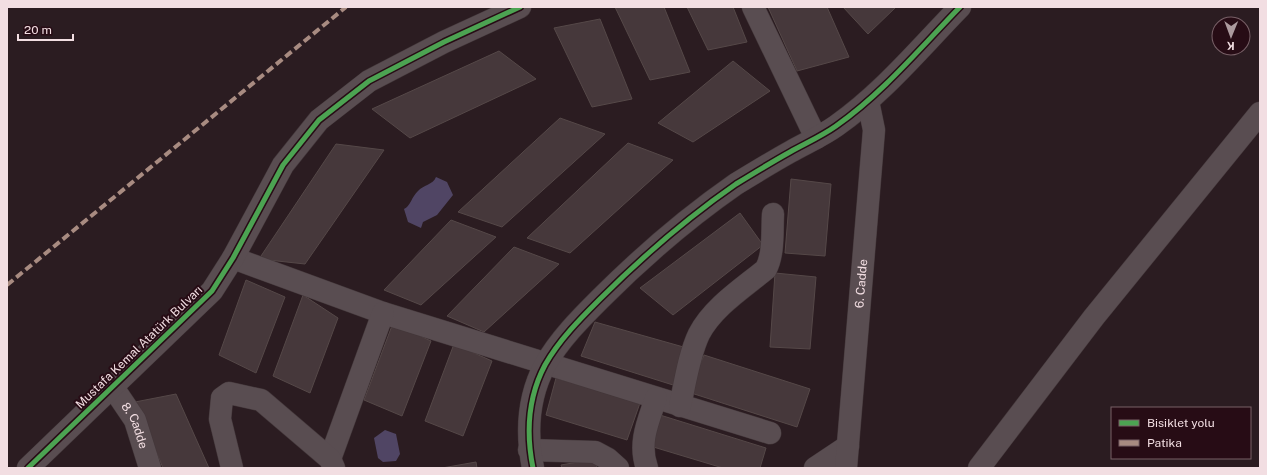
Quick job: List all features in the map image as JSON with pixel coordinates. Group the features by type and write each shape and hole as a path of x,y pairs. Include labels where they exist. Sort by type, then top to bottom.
{"street":[{"name":"Mustafa Kemal Atatürk Bulvarı","path":"28,468 212,291 233,258 283,165 319,120 369,81 444,42 520,7"},
{"path":"753,7 816,138"},
{"path":"618,468 608,459 595,452 531,459 529,426 532,403 546,365 565,336 620,279 667,237 737,184 834,127 868,101 960,7"},
{"name":"6. Cadde","path":"846,468 874,130 868,101"},
{"path":"979,468 1094,317 1260,112"},
{"path":"680,406 695,346 705,324 718,309 766,270 771,256 773,214"},
{"path":"233,258 383,313 546,365 770,433"},
{"path":"232,468 220,418 222,398 229,393 261,400 332,464 383,313"},
{"name":"8. Cadde","path":"112,386 135,420 150,468"},
{"path":"647,468 642,442 656,398"},
{"path":"815,468 848,446"}],"shaded area":[{"path":"436,177 447,182 453,195 437,215 423,222 421,228 408,222 404,209 422,187 433,182"},
{"path":"385,430 396,434 400,454 396,461 383,462 378,458 374,438"}],"building":[{"path":"615,7 664,7 690,72 650,80"},
{"path":"687,7 733,7 747,42 708,50"},
{"path":"768,7 827,7 849,57 797,71"},
{"path":"843,7 896,7 868,34"},
{"path":"600,19 632,99 592,107 554,28"},
{"path":"499,51 536,79 410,138 372,109"},
{"path":"733,61 770,91 693,142 658,123"},
{"path":"560,118 605,134 502,227 458,212"},
{"path":"628,143 673,160 570,253 527,238"},
{"path":"336,144 384,150 305,264 259,259"},
{"path":"791,179 831,184 825,256 785,253"},
{"path":"740,213 763,245 673,315 640,288"},
{"path":"451,220 496,237 421,305 384,290"},
{"path":"514,247 559,264 484,332 447,316"},
{"path":"775,273 816,277 810,349 770,347"},
{"path":"246,280 285,297 256,373 219,355"},
{"path":"303,295 338,318 310,393 273,376"},
{"path":"595,322 687,348 673,385 581,356"},
{"path":"393,323 431,341 402,416 364,400"},
{"path":"454,344 492,361 463,436 425,421"},
{"path":"704,355 810,389 797,427 688,392"},
{"path":"556,378 640,403 627,440 546,415"},
{"path":"176,394 209,468 163,468 135,402"},
{"path":"660,415 766,448 760,468 723,468 650,446"},
{"path":"595,459 597,468 562,468 561,465"},
{"path":"476,462 477,468 442,468"}],"marked path":[{"path":"7,285 346,7"}],"cycle path":[{"path":"28,468 212,291 233,258 283,165 319,120 369,81 444,42 520,7"},
{"path":"533,468 529,428 532,402 539,377 563,338 632,268 665,238 700,210 736,184 836,126 870,99 901,70 960,7"}]}
